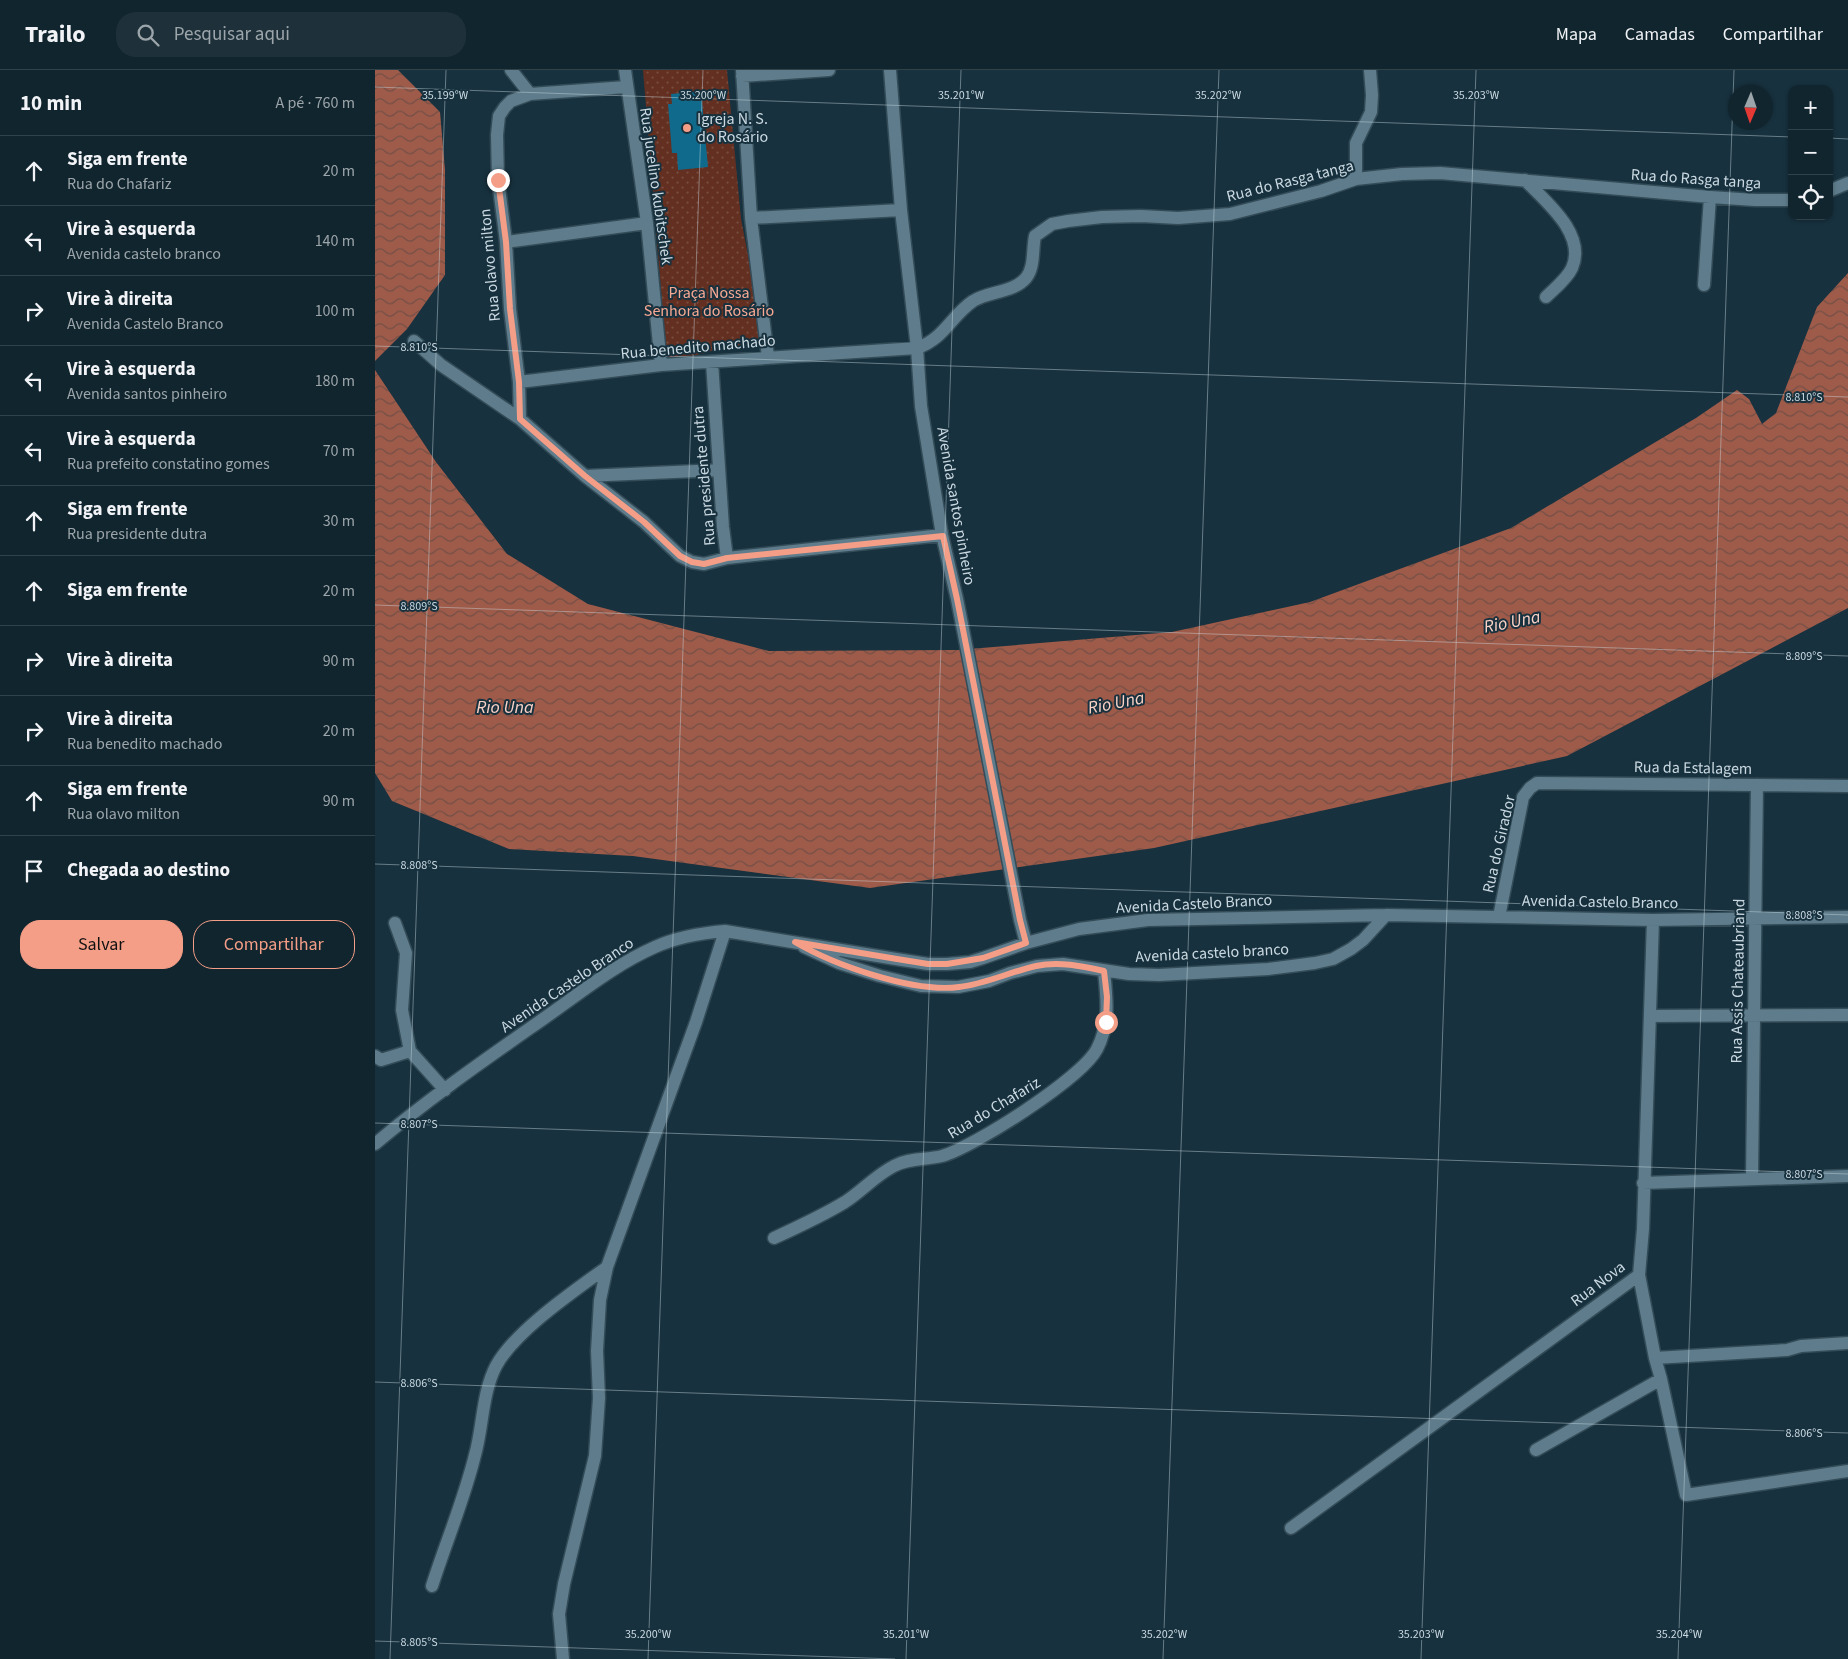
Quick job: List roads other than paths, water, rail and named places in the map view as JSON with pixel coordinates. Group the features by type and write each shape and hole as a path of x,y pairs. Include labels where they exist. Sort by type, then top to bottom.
{"street":[{"path":"511,70 530,94"},
{"name":"Rua jucelino kubitschek","path":"625,70 647,223 661,365"},
{"path":"768,357 751,218 742,73 829,70"},
{"name":"Avenida santos pinheiro","path":"890,70 901,210 917,348 921,406 943,536 1026,943"},
{"path":"1356,179 1357,143 1371,112 1371,70"},
{"name":"Rua olavo milton","path":"519,382 510,309 506,242 498,180 498,122 502,111 511,101 530,94 626,87"},
{"name":"Rua do Rasga tanga","path":"917,348 935,340 963,309 974,301 986,294 1013,287 1025,278 1031,268 1035,236 1052,224 1102,217 1141,216 1178,218 1230,214 1321,191 1356,179 1440,173 1710,197 1788,200"},
{"path":"1525,180 1561,217 1575,246 1575,258 1572,268 1564,280 1546,297"},
{"path":"1833,189 1848,183"},
{"path":"1704,285 1710,197"},
{"path":"751,218 901,210"},
{"path":"506,242 647,223"},
{"path":"414,342 449,371 520,419 585,476 644,522 680,556 692,562 704,564 727,558"},
{"name":"Rua benedito machado","path":"519,382 661,365 917,348"},
{"name":"Rua presidente dutra","path":"712,362 727,558 943,536"},
{"path":"519,382 520,419"},
{"path":"585,476 719,470"},
{"name":"Rua da Estalagem","path":"1537,783 1848,786"},
{"name":"Rua do Girador","path":"1499,917 1523,797 1537,783"},
{"name":"Rua Assis Chateaubriand","path":"1752,1178 1757,785"},
{"name":"Avenida Castelo Branco","path":"375,1144 445,1090 601,978 655,947 702,933 725,931 928,964 947,964 983,958 1026,943 1079,929 1148,920 1386,915 1653,920 1848,917"},
{"name":"Avenida castelo branco","path":"795,942 839,963 880,976 921,986 958,987 989,981 1037,966 1063,964 1129,974 1205,973 1268,969 1333,959 1363,940 1386,915"},
{"name":"Rua Nova","path":"1291,1528 1639,1275 1643,1229 1653,920"},
{"path":"395,923 406,953 402,1010 410,1051 445,1090"},
{"path":"563,1659 559,1614 564,1584 595,1456 599,1398 597,1351 600,1300 607,1267 693,1031 725,931"},
{"name":"Rua do Chafariz","path":"774,1238 845,1202 895,1165 942,1156 960,1148 987,1134 1055,1090 1076,1073 1096,1052 1106,1022 1107,997 1104,971"},
{"path":"1650,1016 1848,1015"},
{"path":"375,1056 381,1060 410,1051"},
{"path":"1643,1183 1848,1176"},
{"path":"432,1586 467,1487 488,1394 497,1366 511,1347 529,1328 607,1267"},
{"path":"1639,1275 1655,1358 1686,1495 1848,1471"},
{"path":"1655,1358 1787,1350 1801,1346 1848,1343"},
{"path":"1536,1450 1661,1379"}],"water":[{"path":"375,70 398,70 440,112 445,170 445,275 407,329 375,361"},
{"name":"Rio Una","path":"1848,273 1848,608 1567,756 1154,848 870,888 633,856 509,849 392,801 375,773 375,370 436,462 507,554 588,604 769,651 957,650 1172,632 1310,602 1511,528 1696,418 1737,390 1749,399 1762,424 1776,413 1817,307"}],"place":[{"name":"Igreja N. S. do Rosário","path":"687,128"}],"park label":[{"name":"Praça Nossa Senhora do Rosário","path":"709,302"}]}
